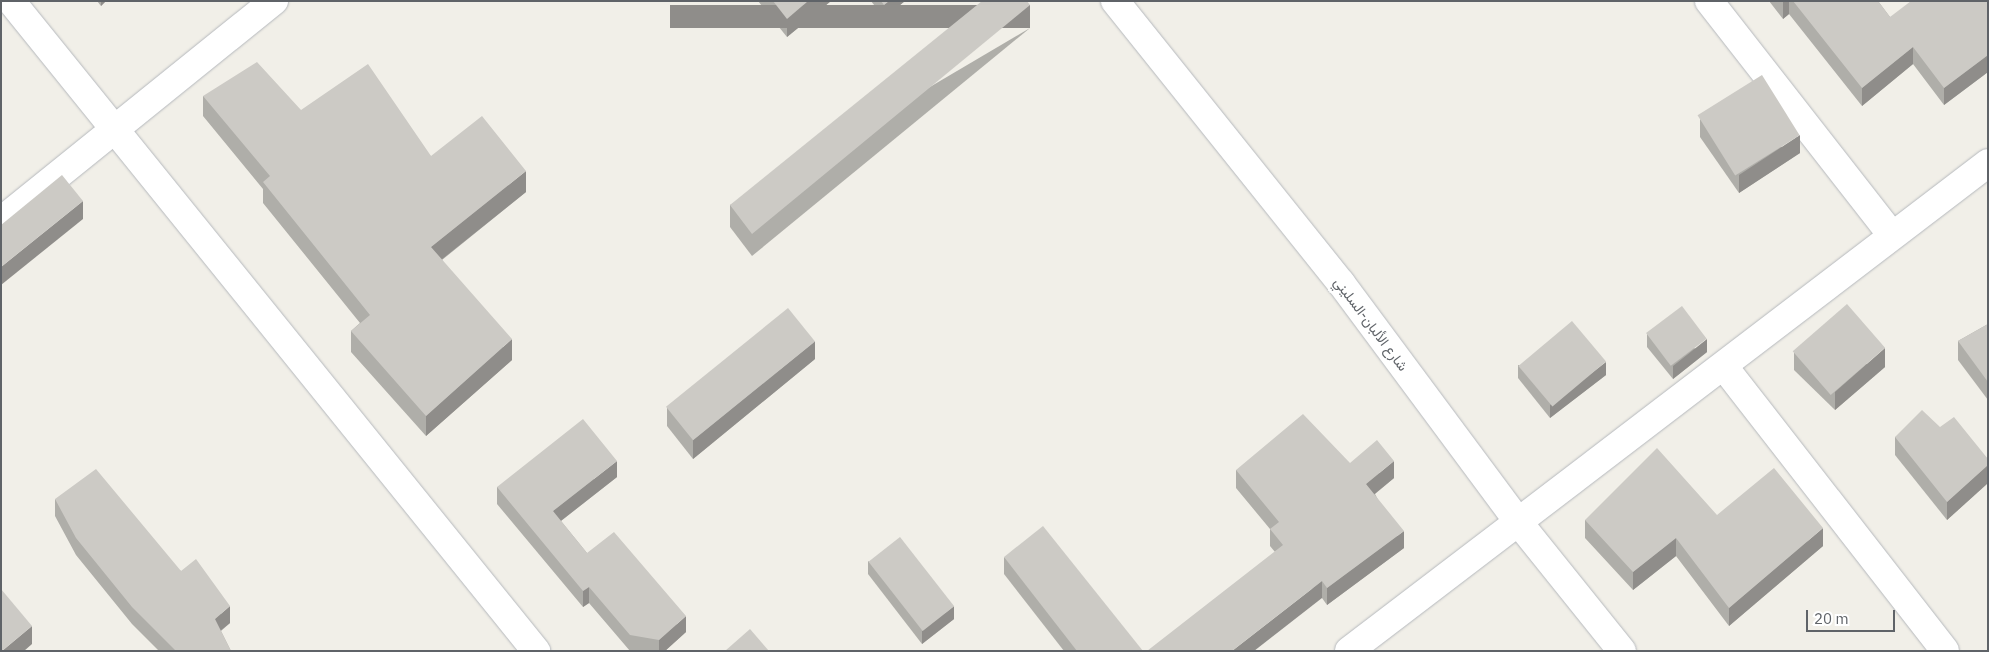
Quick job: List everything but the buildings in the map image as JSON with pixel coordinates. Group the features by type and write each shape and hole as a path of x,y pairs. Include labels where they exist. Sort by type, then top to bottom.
{"street":[{"path":"12,1 115,132 536,651"},
{"path":"1,221 115,132 274,1"},
{"name":"شارع الألبان-السليني","path":"1115,1 1341,283 1519,523 1622,651"},
{"path":"1710,1 1892,234"},
{"path":"1349,651 1725,368 1892,234 1988,163"},
{"path":"1725,368 1945,651"}]}
